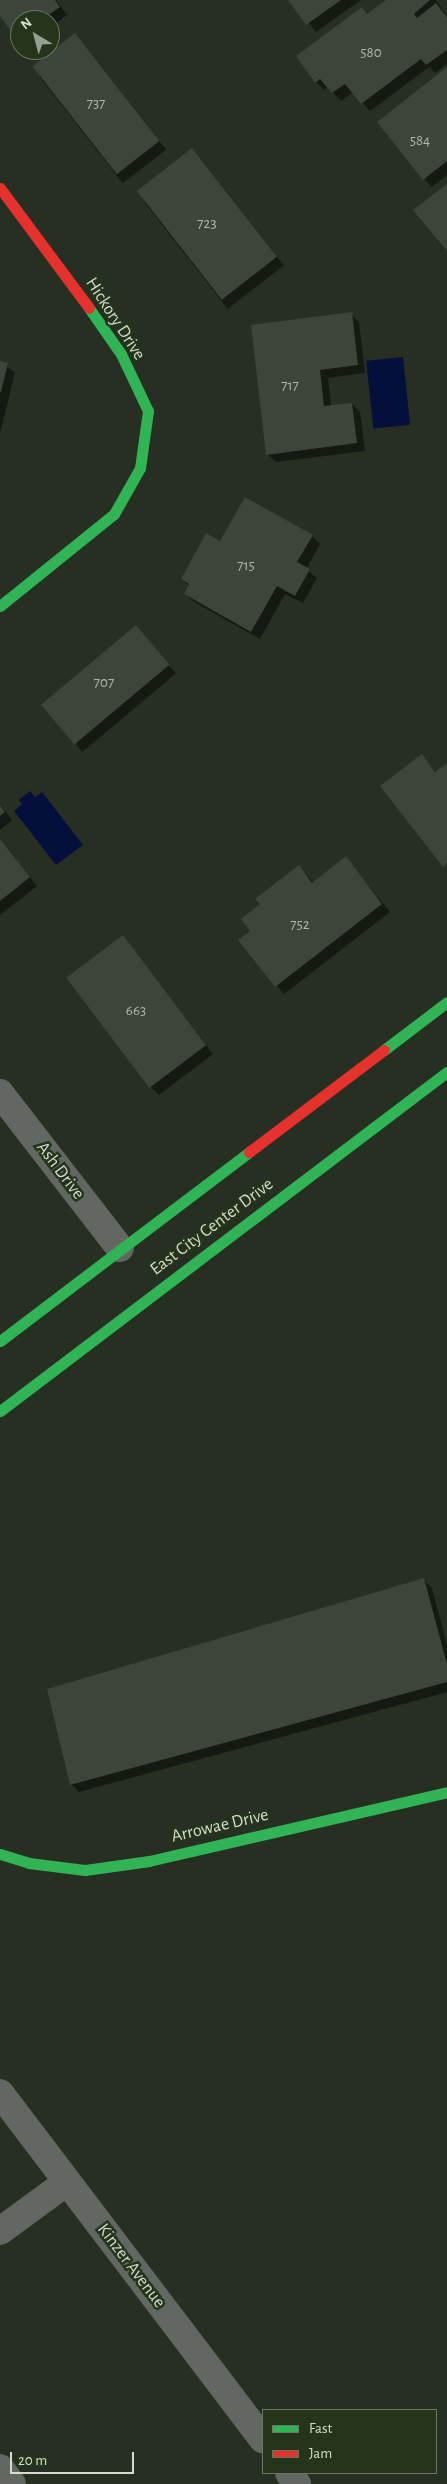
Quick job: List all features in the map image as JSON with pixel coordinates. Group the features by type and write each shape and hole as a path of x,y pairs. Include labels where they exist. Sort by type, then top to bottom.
{"street":[{"name":"Hickory Drive","path":"0,188 121,354 148,411 140,468 114,514 0,606"},
{"path":"0,1341 120,1248 447,1002"},
{"name":"East City Center Drive","path":"0,1411 447,1072"},
{"name":"Ash Drive","path":"0,1093 120,1248"},
{"name":"Arrowae Drive","path":"0,1854 29,1863 85,1870 149,1860 447,1792"},
{"name":"Kinzer Avenue","path":"0,2093 262,2438"},
{"path":"0,2231 67,2182"},
{"path":"0,2468 12,2484"}],"shaded area":[{"path":"403,357 410,425 373,428 366,361"},
{"path":"30,791 35,797 42,792 83,845 56,865 14,811 22,804 19,800"}],"building":[{"path":"0,0 55,0 60,7 56,10 10,10 10,30 0,16"},
{"path":"288,0 341,0 306,25"},
{"path":"386,0 430,0 414,14 417,18 436,3 447,17 447,50 426,65 421,59 361,104 345,84 332,93 320,79 315,83 296,56 362,7 367,14"},
{"path":"75,33 159,141 117,174 32,66 40,60 60,60 60,45"},
{"path":"447,67 447,161 423,180 377,122"},
{"path":"192,148 277,257 222,300 137,191"},
{"path":"447,184 447,251 413,210"},
{"path":"352,312 358,365 320,370 324,406 352,403 357,443 266,455 251,325"},
{"path":"0,361 8,363 1,392 0,392"},
{"path":"245,497 313,535 297,562 310,569 295,596 277,586 251,632 184,594 189,584 181,579 206,533 220,541"},
{"path":"136,625 169,665 74,745 41,705"},
{"path":"422,754 435,772 447,763 447,863 443,867 380,786"},
{"path":"0,805 5,812 0,816"},
{"path":"0,839 30,877 0,901"},
{"path":"346,856 382,904 275,987 238,940 250,931 241,919 260,904 255,899 299,865 312,883"},
{"path":"123,935 206,1045 149,1088 66,978"},
{"path":"424,1578 447,1664 447,1682 70,1785 47,1689"}],"traffic: fast":[{"path":"0,606 114,514 140,468 148,411 121,354 89,308"},
{"path":"384,1050 447,1002"},
{"path":"0,1411 447,1072"},
{"path":"0,1341 249,1152"},
{"path":"0,1854 29,1863 85,1870 149,1861 447,1792"}],"traffic: jam":[{"path":"0,188 89,308"},
{"path":"249,1152 384,1050"}]}
